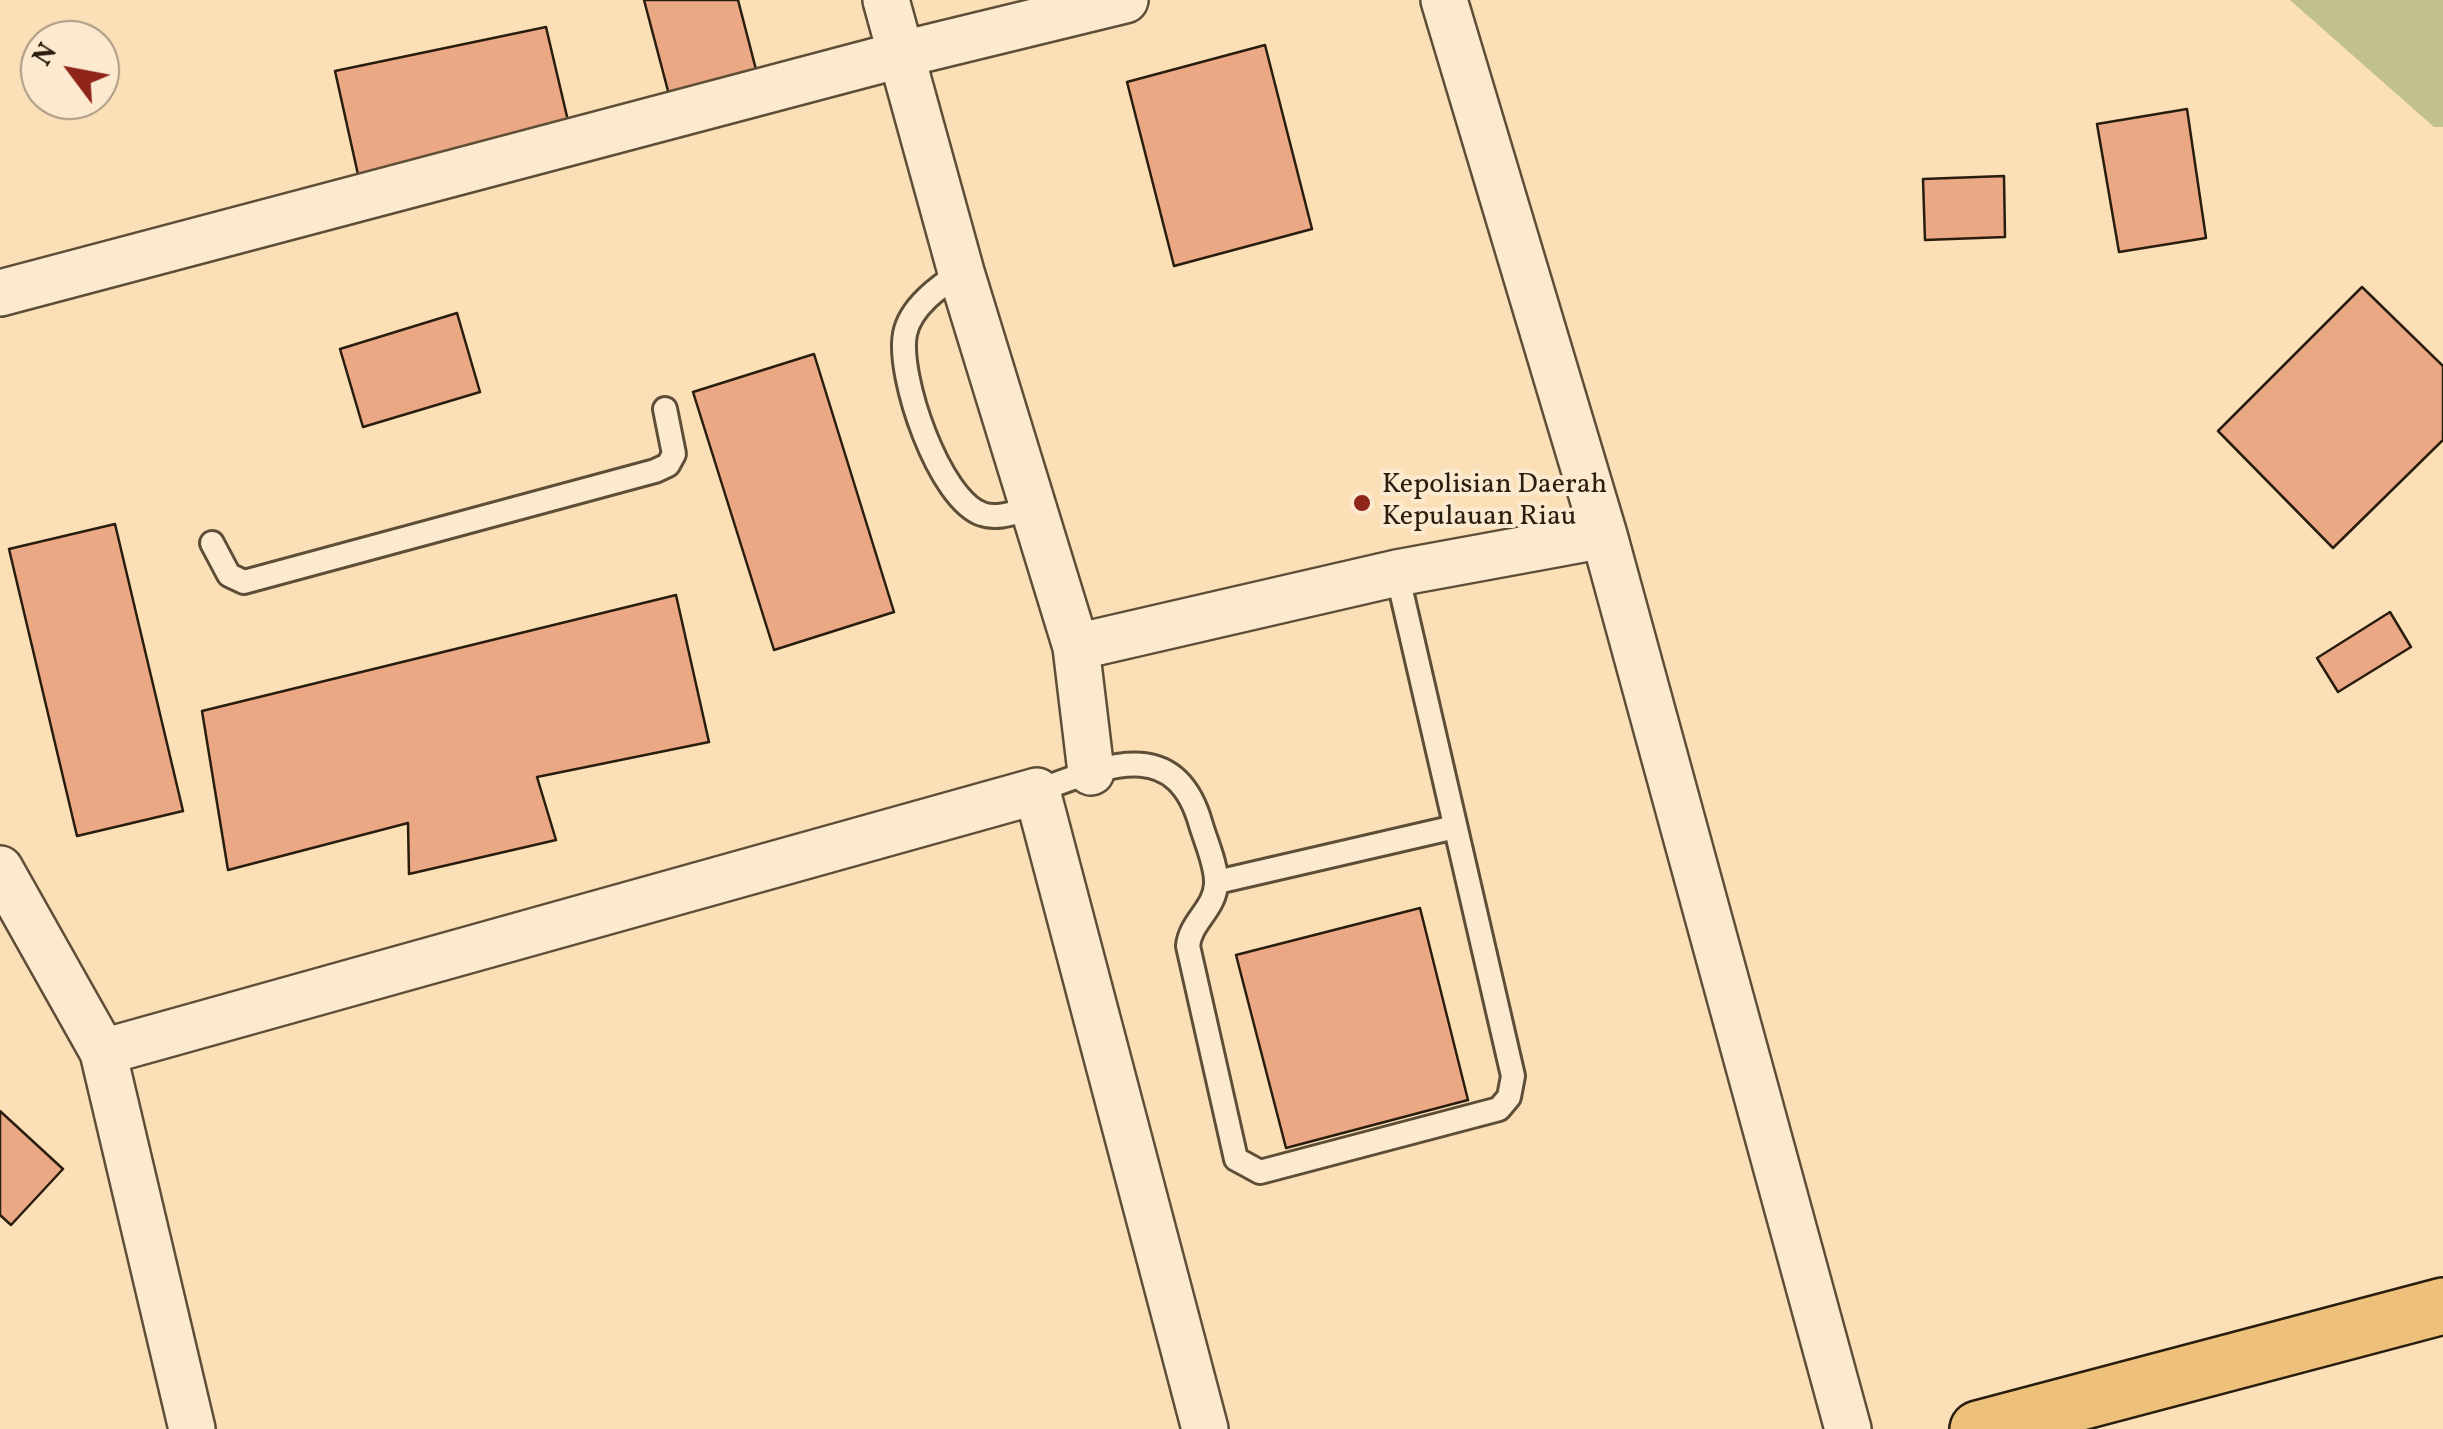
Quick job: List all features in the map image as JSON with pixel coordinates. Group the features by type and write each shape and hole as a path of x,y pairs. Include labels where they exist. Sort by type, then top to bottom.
{"highway":[{"path":"1978,1429 2443,1306"}],"street":[{"path":"886,0 961,272 1076,647 1091,772"},
{"path":"0,293 903,54 1125,0"},
{"path":"1444,0 1604,536 1848,1429"},
{"path":"1076,647 1397,572 1604,536"},
{"path":"102,1052 1037,792 1206,1429"},
{"path":"0,869 102,1052 192,1429"}],"lane":[{"path":"961,272 915,312 906,330 904,346 922,424 938,468 962,502 994,516 1035,507"},
{"path":"212,542 229,575 244,582 655,471 674,454 665,409"},
{"path":"1037,792 1116,763 1168,771 1195,804 1217,882 1213,900 1188,946 1236,1159 1260,1172 1499,1110 1510,1097 1513,1076 1397,572"},
{"path":"1217,882 1455,827"}],"green space":[{"path":"2290,0 2443,0 2443,127 2434,127"}],"building":[{"path":"644,0 738,0 760,85 672,106"},
{"path":"546,27 569,125 359,179 335,71"},
{"path":"1265,45 1312,229 1174,266 1127,82"},
{"path":"2187,109 2206,238 2119,252 2097,124"},
{"path":"2004,176 2005,237 1925,240 1923,179"},
{"path":"2362,287 2443,366 2443,440 2333,548 2218,431"},
{"path":"457,313 480,392 363,427 340,349"},
{"path":"814,354 894,612 774,650 693,392"},
{"path":"115,524 183,811 77,836 9,549"},
{"path":"676,595 709,742 537,777 556,840 409,874 408,823 228,870 202,711"},
{"path":"2390,612 2411,647 2338,692 2317,658"},
{"path":"1420,908 1468,1100 1286,1148 1236,955"},
{"path":"0,1111 63,1169 11,1225 0,1215"}],"place":[{"name":"Kepolisian Daerah Kepulauan Riau","path":"1362,503"}]}
